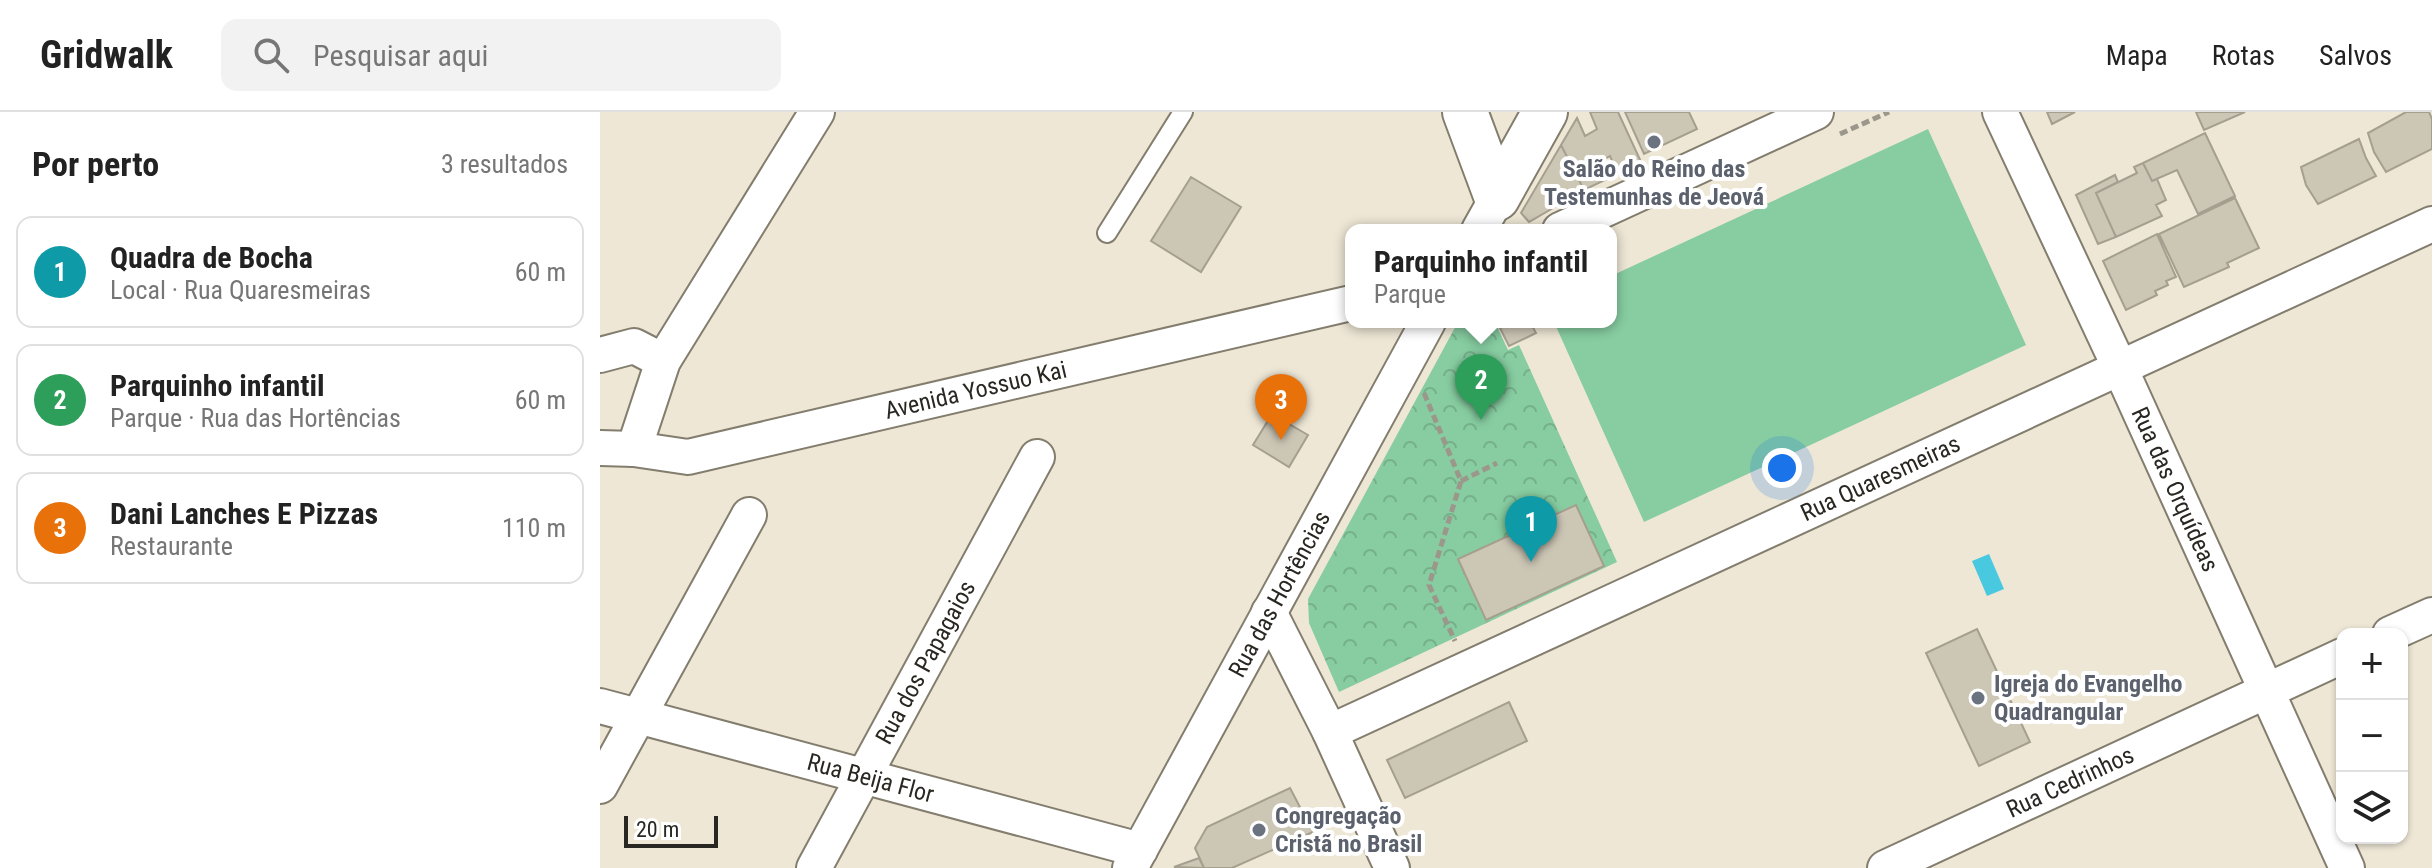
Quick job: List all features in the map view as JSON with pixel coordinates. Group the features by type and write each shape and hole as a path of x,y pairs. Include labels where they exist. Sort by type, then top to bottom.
{"street":[{"path":"634,449 663,361 817,112"},
{"path":"1465,112 1488,214"},
{"path":"1573,224 1816,112"},
{"name":"Rua das Orquídeas","path":"2000,112 2347,868"},
{"path":"1488,214 1531,122"},
{"name":"Rua Quaresmeiras","path":"1330,732 2432,224"},
{"name":"Avenida Yossuo Kai","path":"600,448 634,449 688,457 1345,304"},
{"name":"Rua das Hortências","path":"1135,859 1425,328"},
{"path":"600,355 634,346 663,361"},
{"name":"Rua dos Papagaios","path":"814,868 1037,457"},
{"path":"600,786 749,515"},
{"path":"1269,612 1330,732 1392,868"},
{"path":"2403,628 2432,615"},
{"name":"Rua Cedrinhos","path":"1885,868 2336,659"},
{"name":"Rua Beija Flor","path":"600,706 863,777 1135,859"}],"lane":[{"path":"1107,233 1183,112"}],"path":[{"path":"1409,357 1461,481 1429,585 1467,668"},
{"path":"1461,481 1497,463"}],"green space":[{"path":"1928,129 2026,345 1644,522 1557,328 1617,328 1617,273"},
{"path":"1455,328 1498,328 1508,350 1519,345 1617,562 1339,692 1309,623 1308,599"}],"water":[{"path":"1989,554 2004,589 1987,596 1972,561"}],"building":[{"path":"1590,112 1618,112 1642,164 1618,174 1610,156 1598,162 1607,179 1584,190 1561,145 1577,118 1585,136 1597,129"},
{"name":"Salão do Reino das Testemunhas de Jeová","path":"1625,112 1689,112 1697,129 1644,154"},
{"path":"2047,112 2075,112 2052,124"},
{"path":"2196,112 2245,112 2204,130"},
{"path":"2406,112 2429,112 2432,119 2432,149 2386,172 2374,152 2368,133"},
{"path":"2205,133 2235,196 2198,214 2177,170 2152,181 2143,163"},
{"path":"2359,139 2376,176 2318,204 2306,185 2301,167"},
{"path":"1561,145 1584,190 1529,222 1521,213"},
{"path":"2143,163 2152,181 2157,179 2166,200 2156,205 2162,216 2116,237 2096,193 2137,173 2134,167"},
{"path":"2115,175 2118,182 2096,193 2116,237 2098,244 2076,195"},
{"path":"1191,177 1241,207 1201,272 1151,241"},
{"path":"2235,198 2259,248 2227,263 2229,267 2184,287 2159,234"},
{"path":"2157,234 2176,277 2155,291 2157,295 2126,310 2103,261"},
{"path":"1500,328 1533,328 1536,333 1509,346"},
{"path":"1272,414 1308,435 1289,467 1253,445"},
{"path":"1576,505 1604,566 1486,620 1458,559"},
{"name":"Igreja do Evangelho Quadrangular","path":"1977,629 2030,742 1979,766 1926,653"},
{"path":"1509,702 1527,741 1405,798 1387,760"},
{"name":"Congregação Cristã no Brasil","path":"1290,788 1313,832 1232,868 1204,868 1195,848 1207,827"},
{"path":"1199,858 1204,868 1174,867"}],"place":[{"name":"Salão do Reino das Testemunhas de Jeová","path":"1654,142"},
{"name":"Parquinho infantil","path":"1481,420"},
{"name":"Dani Lanches E Pizzas","path":"1281,440"},
{"name":"Quadra de Bocha","path":"1531,562"},
{"name":"Igreja do Evangelho Quadrangular","path":"1978,698"},
{"name":"Congregação Cristã no Brasil","path":"1259,830"}]}
